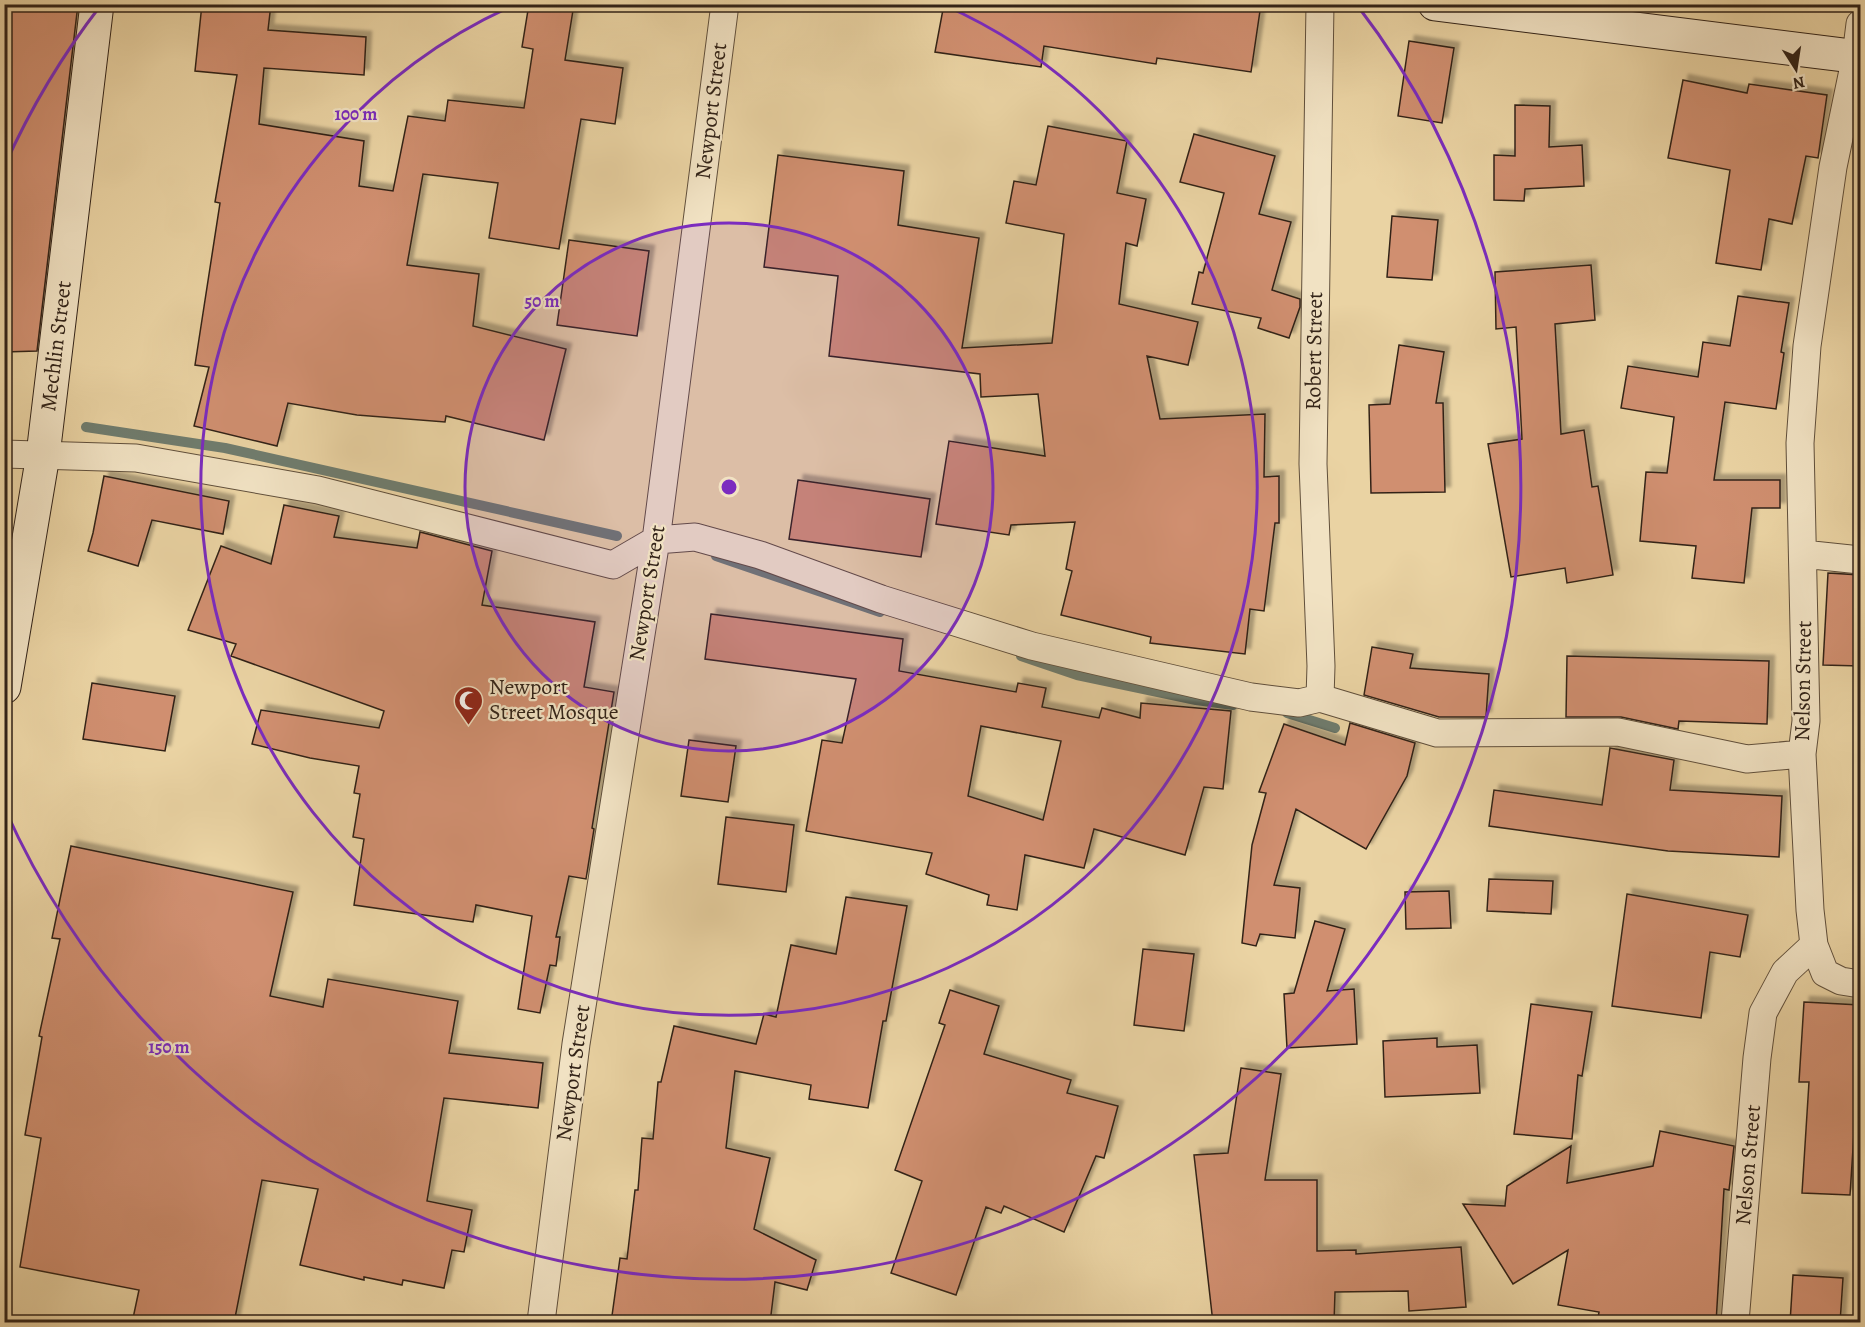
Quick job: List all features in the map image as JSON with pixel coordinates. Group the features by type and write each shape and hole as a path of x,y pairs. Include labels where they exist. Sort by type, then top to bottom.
{"street":[{"name":"Mechlin Street","path":"4,687 43,455 97,4"},
{"name":"Newport Street","path":"541,1323 576,1044 656,540 725,4"},
{"name":"Robert Street","path":"1320,4 1313,464 1321,666 1320,698"},
{"path":"1435,4 1858,57"},
{"name":"Nelson Street","path":"1735,1323 1757,1058 1763,1013 1785,972 1814,945 1802,754 1806,721 1800,443 1807,346 1833,167 1858,57 1860,24"},
{"path":"4,454 136,458 318,490 613,565 656,540 695,537 760,555 881,599 1032,646 1251,697 1299,703 1320,698 1437,733 1618,732 1747,759 1802,754"},
{"path":"1803,554 1860,560"},
{"path":"1814,945 1825,973 1841,981 1860,984"}],"building":[{"path":"4,4 78,4 37,351 4,352"},
{"path":"202,4 271,4 268,30 366,37 364,75 264,68 259,124 364,141 359,186 393,191 408,116 445,121 448,100 524,108 533,49 522,47 529,4 574,4 565,60 623,68 615,124 581,119 559,249 489,238 498,183 423,174 407,265 479,274 473,326 566,349 544,440 446,416 445,422 357,415 288,403 277,446 194,426 209,367 195,365 220,203 215,202 237,75 195,71"},
{"path":"944,4 1261,4 1251,72 1157,58 1156,64 1044,46 1041,67 935,52"},
{"path":"1409,41 1454,48 1442,123 1398,116"},
{"path":"1683,80 1747,93 1749,84 1827,95 1818,158 1806,156 1792,224 1769,219 1761,270 1716,263 1730,170 1668,158"},
{"path":"1515,105 1550,106 1549,147 1582,145 1584,186 1525,189 1524,201 1494,200 1494,155 1515,156"},
{"path":"1048,126 1127,141 1117,193 1146,199 1137,246 1126,243 1119,304 1198,322 1188,365 1147,356 1160,419 1265,414 1264,477 1279,476 1279,523 1275,523 1264,611 1250,609 1245,654 1150,643 1151,637 1061,615 1072,571 1066,569 1075,522 1011,525 1009,535 936,524 949,441 1045,456 1038,394 981,397 980,374 829,356 838,276 764,267 778,155 904,171 898,225 979,238 962,348 1052,343 1064,234 1006,223 1014,181 1036,185"},
{"path":"1194,134 1275,156 1259,214 1291,222 1272,290 1300,299 1300,307 1289,338 1258,328 1261,318 1192,304 1199,272 1203,273 1224,193 1180,182"},
{"path":"1392,216 1438,220 1432,280 1387,277"},
{"path":"569,240 649,251 637,336 557,325"},
{"path":"1591,265 1595,320 1555,324 1561,434 1584,430 1592,487 1598,486 1613,575 1567,583 1565,568 1511,577 1488,444 1522,439 1516,327 1496,329 1495,272"},
{"path":"1738,296 1789,303 1781,352 1784,353 1776,409 1725,402 1714,480 1780,480 1780,508 1752,508 1744,583 1692,578 1696,546 1640,541 1646,472 1667,473 1674,417 1621,408 1628,366 1698,377 1703,342 1730,346"},
{"path":"1399,345 1444,352 1436,403 1443,403 1445,492 1371,493 1369,405 1390,404"},
{"path":"104,476 229,501 223,534 152,520 138,566 88,551"},
{"path":"798,480 930,499 921,557 789,539"},
{"path":"284,505 339,516 334,537 417,548 420,532 492,551 482,605 595,622 584,687 614,692 586,879 569,876 556,937 560,937 556,966 550,965 540,1013 518,1009 532,916 476,905 473,922 354,905 364,839 353,837 360,794 354,793 359,766 310,758 252,744 261,710 379,728 384,711 231,656 236,644 188,630 221,546 271,564"},
{"path":"1828,573 1860,575 1860,666 1823,665"},
{"path":"711,614 903,639 899,671 1016,692 1018,683 1046,688 1042,707 1099,718 1102,708 1140,718 1141,703 1231,711 1223,789 1204,787 1185,855 1094,829 1084,868 1025,855 1017,910 987,905 989,895 926,874 932,853 806,831 822,740 842,743 856,679 705,659","holes":["981,726 1061,741 1043,820 968,796"]},
{"path":"1372,647 1413,654 1410,668 1489,674 1486,717 1439,717 1364,695"},
{"path":"1567,656 1769,661 1767,724 1679,721 1678,729 1621,717 1566,717"},
{"path":"92,683 175,696 165,751 83,739"},
{"path":"1350,723 1415,743 1407,776 1366,849 1296,809 1274,885 1300,888 1295,938 1260,934 1256,946 1242,943 1252,845 1266,793 1259,792 1284,724 1345,745"},
{"path":"689,740 736,746 728,802 681,796"},
{"path":"1610,748 1674,760 1670,790 1782,796 1779,857 1668,851 1489,826 1494,790 1602,805"},
{"path":"726,817 794,825 786,892 718,884"},
{"path":"71,846 293,892 270,996 323,1007 328,979 458,1001 449,1053 543,1063 538,1108 444,1098 427,1201 472,1210 464,1252 452,1250 444,1288 403,1280 402,1285 364,1277 364,1280 300,1265 318,1189 262,1180 234,1323 132,1323 139,1290 20,1267 41,1138 25,1135 42,1037 39,1036 60,939 52,938"},
{"path":"1489,879 1553,881 1551,914 1487,911"},
{"path":"1449,891 1451,928 1406,929 1405,892"},
{"path":"1627,894 1748,915 1740,957 1710,952 1701,1018 1612,1006"},
{"path":"846,897 907,906 868,1108 809,1099 811,1085 735,1071 726,1148 770,1158 754,1229 816,1260 807,1290 775,1282 770,1323 696,1323 653,1317 653,1323 611,1323 620,1258 627,1259 635,1190 638,1190 642,1138 653,1139 658,1082 661,1082 674,1026 756,1044 764,1014 776,1017 791,945 836,954"},
{"path":"1315,921 1345,929 1327,991 1354,989 1357,1044 1287,1048 1284,994 1294,993"},
{"path":"1143,949 1194,954 1184,1031 1134,1025"},
{"path":"950,990 999,1006 984,1054 1071,1080 1067,1093 1118,1106 1104,1158 1096,1156 1064,1232 1004,1206 1001,1213 986,1207 956,1295 891,1273 922,1181 895,1170 945,1025 939,1023"},
{"path":"1804,1002 1860,1005 1860,1040 1850,1195 1802,1193 1809,1082 1799,1082"},
{"path":"1531,1004 1592,1012 1582,1076 1578,1075 1572,1139 1514,1134"},
{"path":"1437,1038 1437,1047 1477,1045 1480,1093 1385,1097 1383,1041"},
{"path":"1241,1068 1281,1074 1265,1180 1317,1180 1317,1251 1356,1250 1356,1254 1461,1247 1466,1307 1409,1311 1408,1291 1335,1292 1334,1323 1213,1323 1194,1155 1228,1153"},
{"path":"1660,1131 1734,1146 1729,1190 1724,1189 1716,1323 1597,1323 1599,1312 1558,1305 1568,1250 1513,1284 1463,1204 1505,1206 1507,1186 1571,1146 1567,1183 1653,1166"},
{"path":"1793,1275 1843,1278 1840,1323 1790,1323"}],"waterway":[{"path":"86,427 225,448 617,536"},
{"path":"716,556 880,612"},
{"path":"1021,656 1077,675 1196,700 1233,705"},
{"path":"1287,713 1335,728"}],"place":[{"name":"Newport Street Mosque","path":"468,726"}]}
